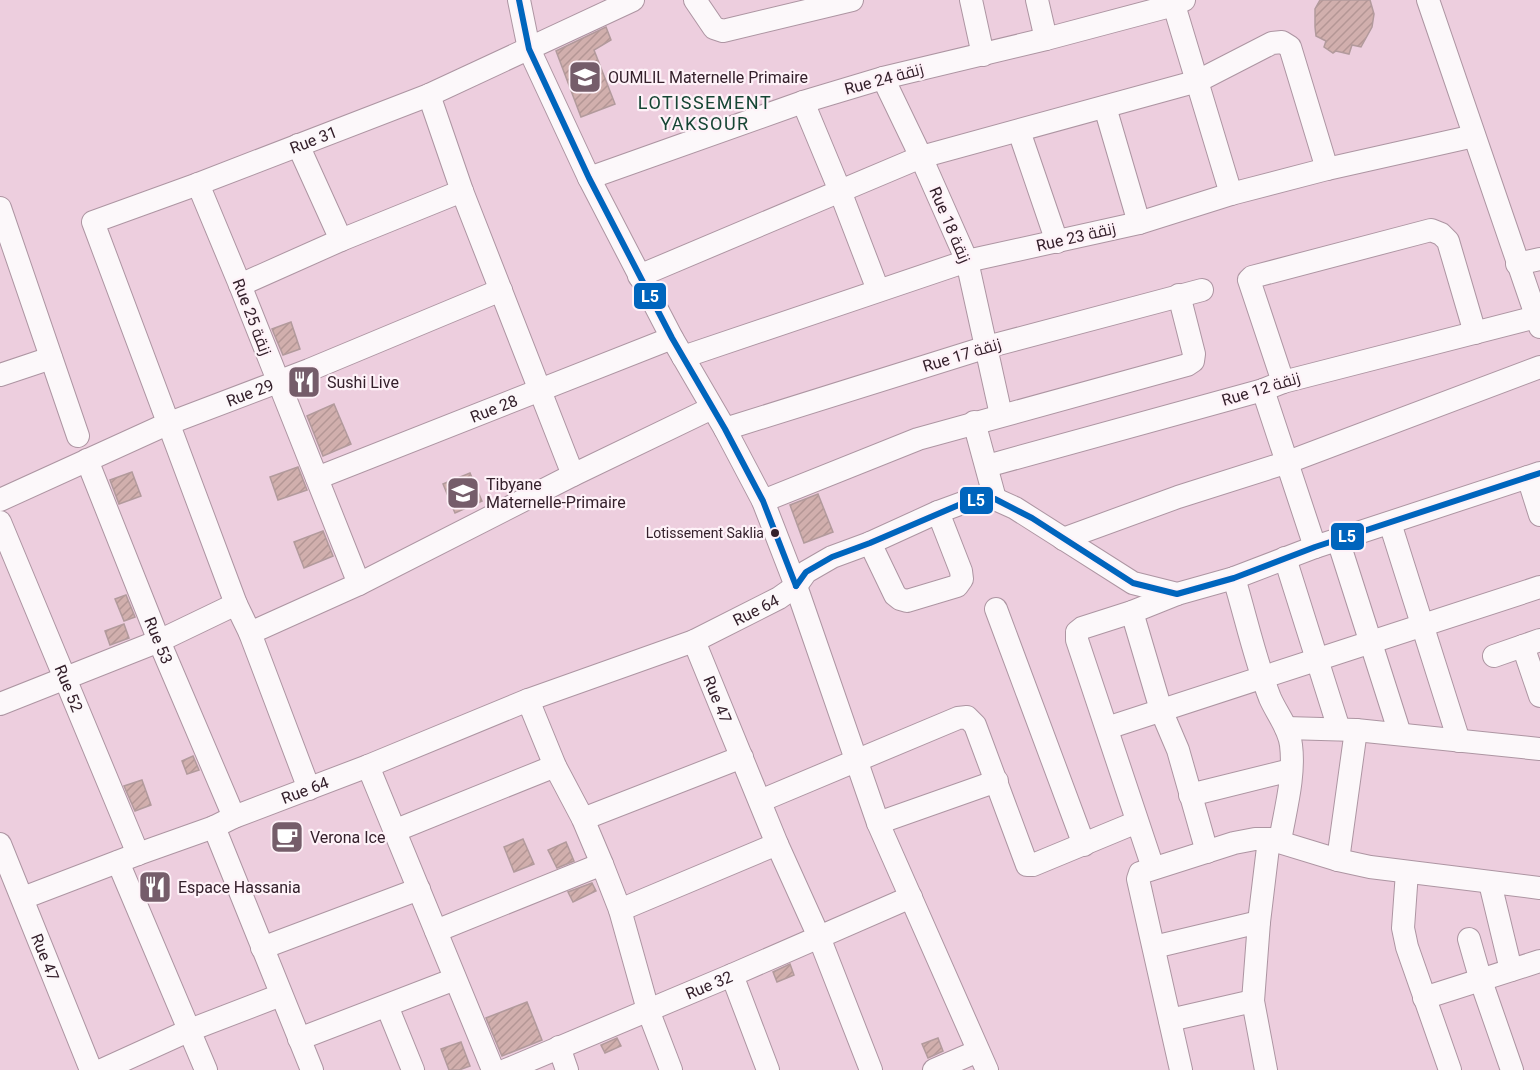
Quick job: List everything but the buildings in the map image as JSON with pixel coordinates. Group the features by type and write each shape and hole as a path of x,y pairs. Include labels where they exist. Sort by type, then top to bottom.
{"street":[{"path":"519,0 529,49 589,178 677,347 725,429 763,501 796,586 878,823 983,1060 934,1070"},
{"name":"Rue 31","path":"167,424 93,222 198,184 429,94 632,0"},
{"path":"695,0 714,28 723,31 853,0"},
{"path":"971,0 983,55"},
{"path":"1037,0 1046,39"},
{"path":"1428,0 1538,322"},
{"path":"1179,2 1198,81 1231,194"},
{"name":"Rue 24 زنقة","path":"589,178 803,102 883,78 1046,39 1179,2"},
{"path":"639,276 921,157 1198,81 1272,43 1282,42 1290,47 1327,168"},
{"name":"Rue 18 زنقة","path":"883,78 967,261 1001,414"},
{"path":"429,94 462,190 573,475"},
{"path":"803,102 878,290"},
{"path":"1105,107 1138,222"},
{"path":"1019,131 1057,242"},
{"name":"Rue 23 زنقة","path":"677,347 878,290 967,261 1138,222 1327,168 1474,136"},
{"path":"298,145 341,240"},
{"name":"Rue 25 زنقة","path":"198,184 359,585"},
{"path":"240,285 462,190"},
{"path":"2,222 78,436"},
{"path":"1315,547 1288,462 1249,280 1252,277 1431,230 1441,234 1448,242 1476,333"},
{"path":"1517,264 1540,259"},
{"name":"Rue 29","path":"0,500 167,424 309,370 501,290"},
{"name":"Rue 17 زنقة","path":"725,429 987,347 1202,290"},
{"path":"763,501 918,439 1001,414 1187,365 1193,361 1194,354 1179,296"},
{"name":"Rue 12 زنقة","path":"987,466 1385,354 1476,333 1538,322"},
{"name":"Rue 28","path":"317,478 540,390 677,347"},
{"path":"0,375 51,358"},
{"path":"1063,539 1178,497 1288,462 1540,367"},
{"path":"250,633 359,585 573,475 712,408"},
{"path":"974,422 995,499 1032,518 1133,583 1177,594"},
{"path":"167,424 309,789"},
{"name":"Rue 53","path":"87,460 159,641 234,817"},
{"path":"1181,1070 1154,947 1137,822 1077,640 1077,632 1082,628 1177,594 1234,578 1315,547 1534,475 1540,515"},
{"name":"Rue 64","path":"23,898 214,827 528,700 694,641 780,598 796,586 806,572 832,557 968,501 995,499"},
{"path":"870,543 895,595 900,600 907,601 957,586 962,579 961,571 938,512"},
{"name":"Rue 52","path":"0,522 65,678 206,1070"},
{"path":"1390,523 1459,741"},
{"path":"1338,540 1400,734"},
{"path":"1285,558 1316,660 1347,729 1338,860"},
{"path":"1234,578 1263,675 1291,744 1292,770 1259,922 1252,1001 1266,1070"},
{"path":"1107,728 1263,675 1370,643 1540,587"},
{"path":"0,704 159,641 236,604"},
{"path":"996,609 1084,844"},
{"path":"1132,612 1161,710 1178,750 1207,852"},
{"name":"Rue 47","path":"694,641 777,844 819,937 871,1070"},
{"path":"1494,656 1531,643 1540,696"},
{"path":"528,700 555,766 584,819 620,910 648,1010 671,1070"},
{"path":"760,801 858,762 958,718 967,717 975,725 1027,865 1033,866 1137,822"},
{"path":"1286,728 1347,729 1540,748"},
{"path":"584,819 742,757"},
{"path":"368,766 493,1070"},
{"path":"394,831 555,766"},
{"path":"1190,795 1292,770"},
{"path":"878,823 997,781"},
{"path":"214,827 312,1070"},
{"path":"1145,871 1255,839 1275,840 1338,860 1407,872 1540,888"},
{"name":"Rue 47","path":"0,844 91,1070"},
{"path":"620,910 777,844"},
{"path":"436,931 602,864"},
{"path":"1407,872 1403,928 1407,947 1450,1070"},
{"path":"1490,883 1511,970"},
{"path":"262,948 419,889"},
{"name":"Rue 32","path":"506,1070 911,897"},
{"path":"1154,947 1259,922"},
{"path":"1469,939 1512,1070"},
{"path":"1424,998 1540,961"},
{"path":"732,975 768,1070"},
{"path":"299,1039 456,979"},
{"path":"102,1070 190,1030 281,995"},
{"path":"1170,1020 1252,1001"},
{"path":"387,1006 413,1070"},
{"path":"559,1047 567,1070"}],"transit line":[{"name":"L5","path":"519,0 529,49 589,178 672,338 725,429 763,501 796,586"},
{"name":"L5","path":"796,586 806,572 832,557 968,501 995,499 1032,518 1133,583 1177,594 1234,578 1315,547 1540,473"}],"place":[{"name":"OUMLIL Maternelle Primaire","path":"585,77"},
{"name":"Sushi Live","path":"304,382"},
{"name":"Tibyane Maternelle-Primaire","path":"463,493"},
{"name":"Lotissement Saklia","path":"775,533"},
{"name":"Verona Ice","path":"287,837"},
{"name":"Espace Hassania","path":"155,887"}],"district":[{"name":"LOTISSEMENT YAKSOUR","path":"705,112"}]}
